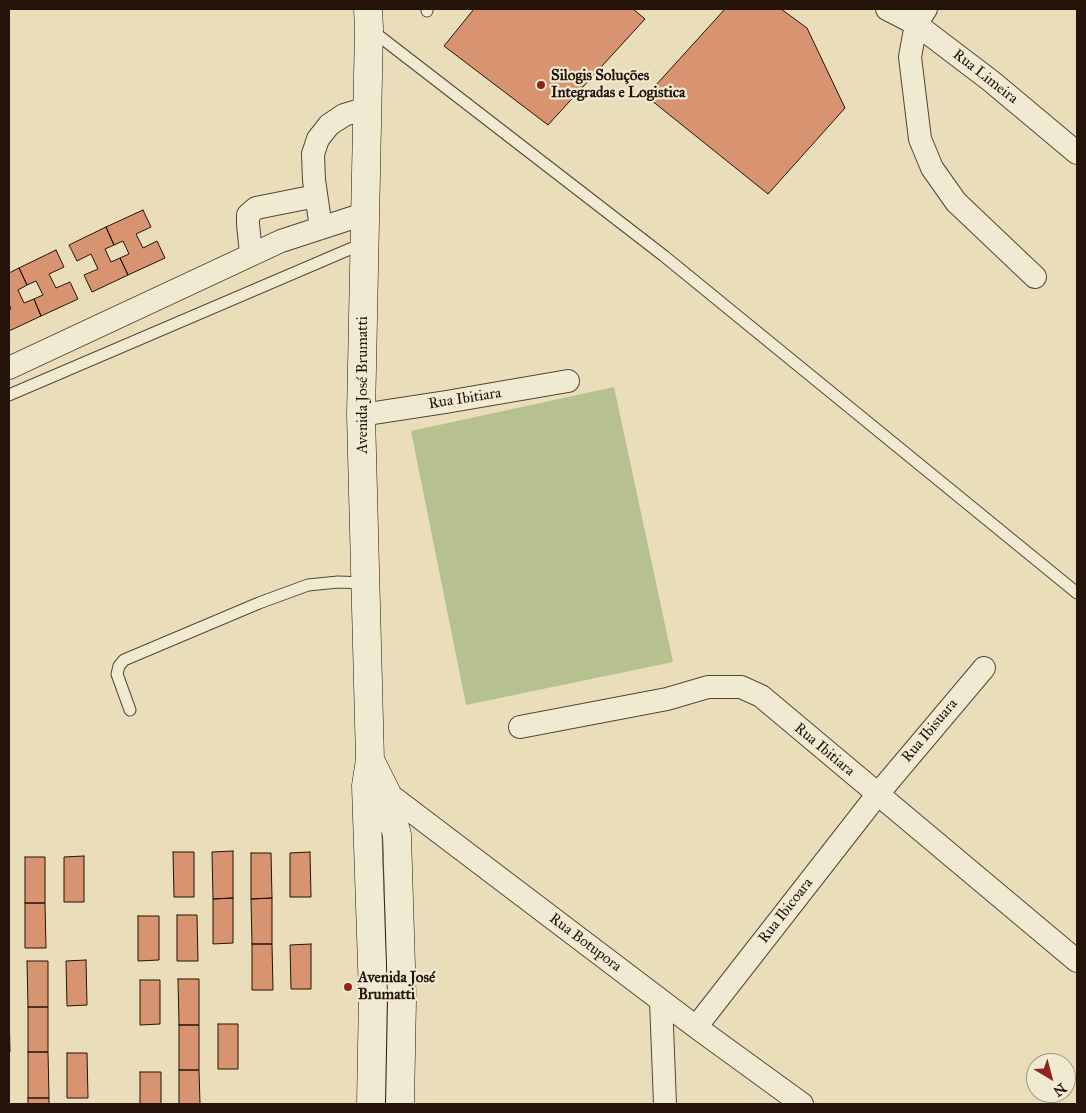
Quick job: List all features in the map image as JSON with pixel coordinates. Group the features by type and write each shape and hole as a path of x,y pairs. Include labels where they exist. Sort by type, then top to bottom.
{"main road":[{"name":"Avenida José Brumatti","path":"369,18 361,415 374,780 371,1104"},
{"name":"Avenida José Brumatti","path":"374,780 397,835 402,1000 400,1104"}],"street":[{"name":"Rua Limeira","path":"887,9 921,16 992,81 1077,153"},
{"path":"921,16 910,57 920,140 932,168 956,202 1035,277"},
{"path":"321,228 314,180 313,154 318,139 329,125 344,115 367,108"},
{"path":"251,254 248,215 256,208 316,196"},
{"path":"9,368 280,241 364,214"},
{"name":"Rua Ibitiara","path":"361,415 568,381"},
{"name":"Rua Ibisuara","path":"877,795 984,668"},
{"name":"Rua Ibitiara","path":"520,727 667,699 708,687 741,687 761,696 1077,962"},
{"name":"Rua Botupora","path":"374,780 661,1001 802,1104"},
{"name":"Rua Ibicoara","path":"696,1027 877,795"},
{"path":"661,1001 665,1104"}],"lane":[{"path":"369,18 1077,593"},
{"path":"9,395 364,243"},
{"path":"130,710 117,674 118,666 124,660 258,603 308,585 338,582 366,583"}],"green space":[{"path":"614,387 673,662 466,705 411,431"}],"building":[{"name":"Silogis Soluções Integradas e Logistica","path":"474,9 633,9 645,19 548,125 444,46"},
{"path":"725,9 781,9 807,28 845,108 768,194 646,96"},
{"path":"143,210 151,227 136,234 143,248 157,241 165,258 128,275 120,258 129,254 123,241 114,245 106,227"},
{"path":"106,227 114,245 105,249 111,262 120,258 128,275 92,292 84,275 98,269 91,254 77,261 69,245"},
{"path":"56,250 64,267 49,274 56,288 70,282 78,299 41,316 34,299 43,295 36,281 27,285 19,268"},
{"path":"19,268 27,285 18,290 24,303 34,299 41,316 9,331 9,310 11,309 9,304 9,273"},
{"path":"233,851 233,898 213,899 212,852"},
{"path":"173,852 194,852 194,897 174,897"},
{"path":"310,852 311,897 290,897 290,853"},
{"path":"251,853 271,853 272,898 251,899"},
{"path":"84,856 84,902 64,902 64,857"},
{"path":"25,857 45,857 45,903 25,903"},
{"path":"233,898 233,943 213,944 213,899"},
{"path":"272,898 272,944 252,944 251,899"},
{"path":"25,903 45,903 46,948 25,948"},
{"path":"177,915 197,915 198,961 177,961"},
{"path":"138,916 159,916 159,960 138,961"},
{"path":"252,944 272,944 273,990 252,990"},
{"path":"311,944 311,989 291,989 290,945"},
{"path":"86,960 87,1005 67,1006 66,961"},
{"path":"27,961 48,961 48,1007 28,1007"},
{"path":"178,979 199,979 199,1025 179,1025"},
{"path":"140,980 160,980 160,1024 140,1025"},
{"path":"9,1007 10,1052 9,1052"},
{"path":"28,1007 48,1007 48,1052 28,1052"},
{"path":"218,1024 238,1024 238,1069 218,1069"},
{"path":"179,1025 199,1025 199,1070 179,1070"},
{"path":"28,1052 48,1052 49,1098 28,1098"},
{"path":"67,1053 87,1053 88,1098 67,1098"},
{"path":"179,1070 199,1070 200,1104 179,1104"},
{"path":"140,1072 161,1072 161,1104 140,1104"},
{"path":"28,1098 49,1098 49,1104 28,1104"}],"place":[{"name":"Silogis Soluções Integradas e Logistica","path":"541,85"},
{"name":"Avenida José Brumatti","path":"348,987"}]}
